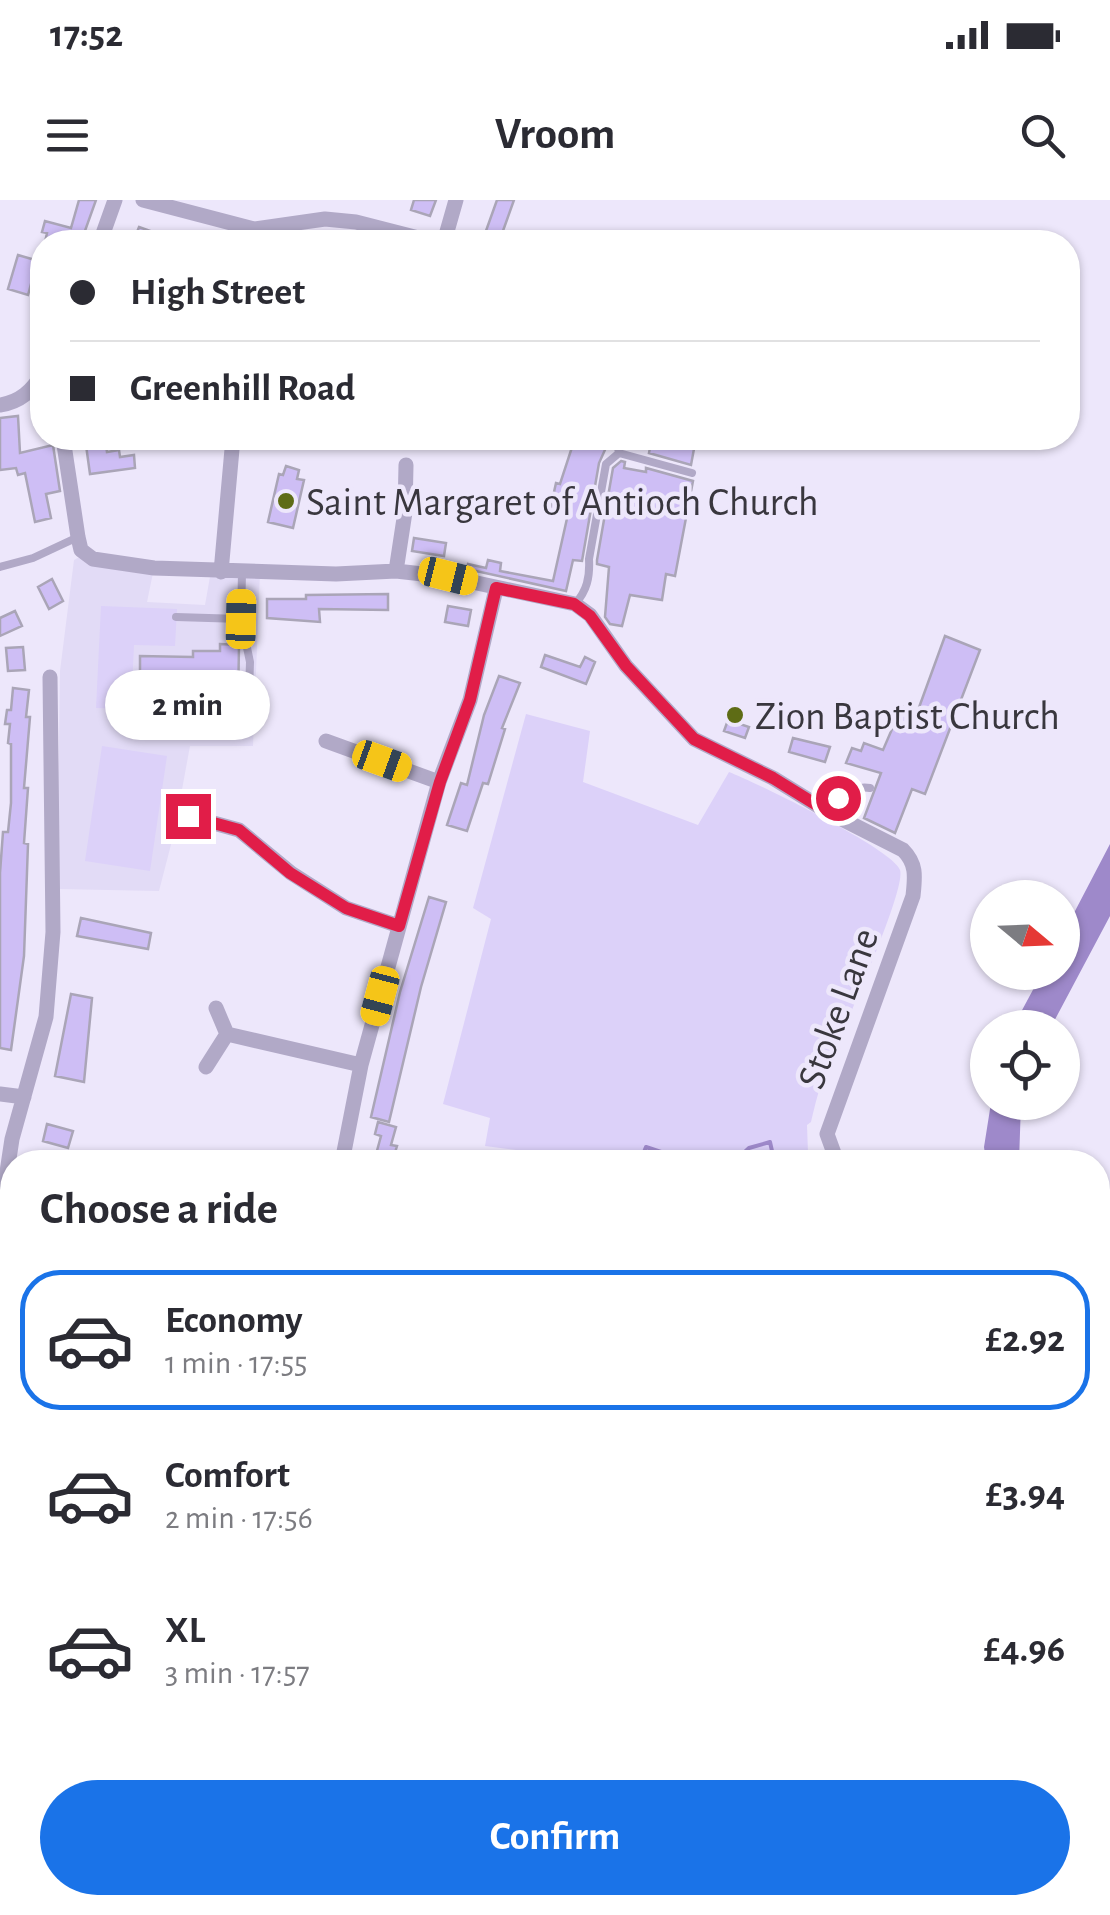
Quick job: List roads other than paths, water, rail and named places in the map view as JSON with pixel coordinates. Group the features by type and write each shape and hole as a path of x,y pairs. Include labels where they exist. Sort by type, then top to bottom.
{"street":[{"path":"104,230 115,200"},
{"path":"143,200 256,230"},
{"path":"447,230 456,200"},
{"path":"300,230 325,220 387,230"},
{"path":"0,405 30,396"},
{"path":"65,450 81,550 93,559 221,572 396,571 448,576 574,604 590,616 626,666 694,739 773,778 828,812"},
{"path":"221,572 232,450"},
{"path":"396,571 405,512 406,465"},
{"path":"344,1150 362,1065 399,926 440,782 470,700 496,588"},
{"path":"10,1150 46,1018 53,932 50,677"},
{"path":"323,740 440,782"},
{"name":"Stoke Lane","path":"828,812 893,842 912,860 915,871 913,896 895,950 829,1122 827,1134 832,1150"},
{"path":"188,816 239,830 290,873 346,908 399,926"},
{"path":"216,1008 227,1034"},
{"path":"227,1034 362,1065"},
{"path":"206,1067 227,1034"},
{"path":"0,1094 24,1097"}],"lane":[{"path":"620,453 692,472"},
{"path":"574,604 583,595 590,574 589,559 606,464 620,453"},
{"path":"0,568 34,558 78,537"},
{"path":"242,572 241,619 250,662 248,724"},
{"path":"176,617 241,619"},
{"path":"828,812 838,798 870,788"}],"waterway":[{"path":"747,1150 770,1142 772,1150"},
{"path":"645,1150 655,1150"}],"place":[{"name":"Saint Margaret of Antioch Church","path":"286,501"},
{"name":"Zion Baptist Church","path":"735,715"}]}
